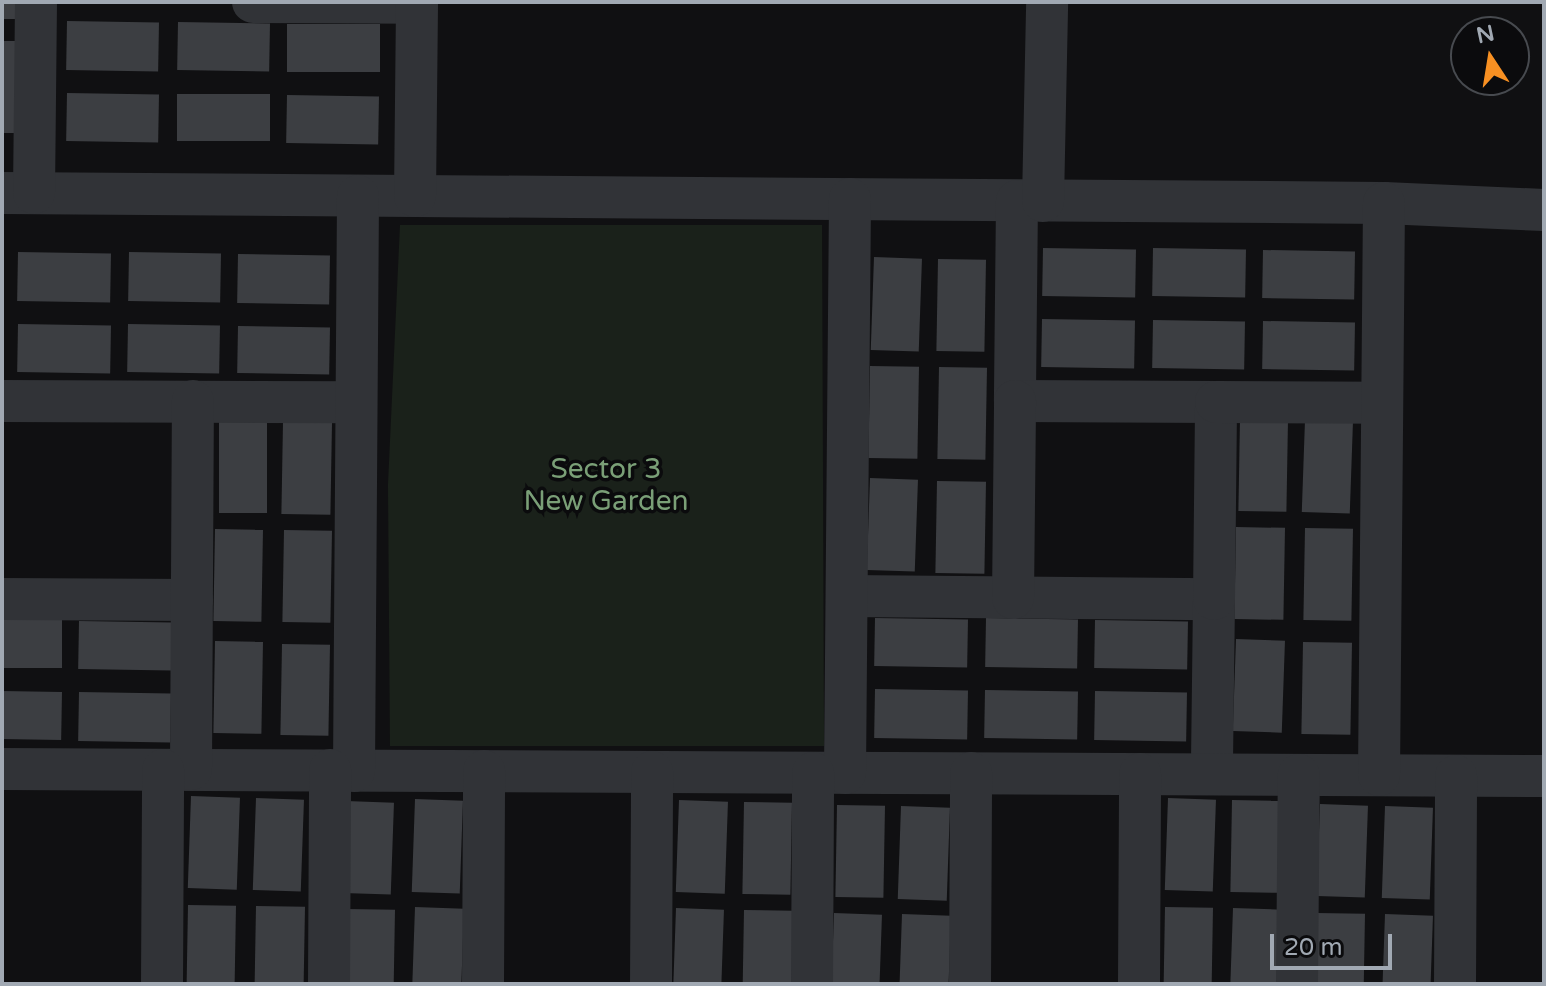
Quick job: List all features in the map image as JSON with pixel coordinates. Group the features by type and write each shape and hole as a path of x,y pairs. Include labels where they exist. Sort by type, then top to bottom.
{"street":[{"path":"36,2 18,193 1384,203 1544,210"},
{"path":"253,2 417,3 415,196"},
{"path":"1013,598 1015,401 1047,2"},
{"path":"329,984 342,770 356,402 358,196"},
{"path":"812,984 847,596 850,199"},
{"path":"1379,775 1384,203"},
{"path":"2,401 356,402"},
{"path":"162,984 192,600 193,401"},
{"path":"1015,401 1382,403"},
{"path":"1212,774 1216,402"},
{"path":"847,596 1214,599"},
{"path":"2,599 192,600"},
{"path":"2,769 1544,776"},
{"path":"483,984 484,771"},
{"path":"651,984 652,772"},
{"path":"970,984 971,773"},
{"path":"1139,984 1140,774"},
{"path":"1297,984 1299,775"},
{"path":"1455,984 1456,776"}],"green space":[{"name":"Sector 3 New Garden","path":"400,225 822,225 824,746 390,746 388,484"}],"building":[{"path":"2,2 16,2 16,19 2,19"},
{"path":"67,21 159,23 158,72 66,70"},
{"path":"178,22 270,24 269,72 177,70"},
{"path":"287,24 380,24 380,72 287,72"},
{"path":"2,41 17,41 14,133 2,133"},
{"path":"67,93 159,95 158,143 66,141"},
{"path":"177,94 270,94 270,141 177,141"},
{"path":"287,95 379,97 378,145 286,143"},
{"path":"1043,248 1136,250 1135,298 1042,296"},
{"path":"1153,248 1246,250 1245,298 1152,296"},
{"path":"1263,250 1355,252 1354,300 1262,298"},
{"path":"18,252 111,254 110,303 17,301"},
{"path":"129,252 221,254 220,303 128,301"},
{"path":"238,254 330,256 329,305 237,303"},
{"path":"874,257 922,259 919,352 871,350"},
{"path":"938,259 986,260 984,352 936,351"},
{"path":"1042,319 1135,321 1134,369 1041,367"},
{"path":"1153,320 1245,322 1244,370 1152,368"},
{"path":"1263,321 1355,323 1354,371 1262,369"},
{"path":"18,324 111,326 110,374 17,372"},
{"path":"128,324 220,326 219,374 127,372"},
{"path":"238,326 330,328 329,375 237,373"},
{"path":"870,366 919,367 917,459 868,458"},
{"path":"939,367 987,368 985,460 937,459"},
{"path":"1240,419 1288,420 1286,512 1238,511"},
{"path":"1305,420 1353,422 1350,514 1302,512"},
{"path":"219,421 267,421 267,513 219,513"},
{"path":"283,422 332,423 330,515 281,514"},
{"path":"870,478 918,480 915,572 867,570"},
{"path":"937,481 986,482 984,574 935,573"},
{"path":"1236,527 1285,528 1283,620 1234,619"},
{"path":"1305,528 1353,529 1351,621 1303,620"},
{"path":"215,529 263,530 261,622 213,621"},
{"path":"284,530 332,531 330,623 282,622"},
{"path":"875,618 968,620 967,668 874,666"},
{"path":"986,618 1078,620 1077,669 985,667"},
{"path":"2,620 62,620 62,668 2,668"},
{"path":"1095,620 1188,622 1187,670 1094,668"},
{"path":"79,621 172,623 171,671 78,669"},
{"path":"1236,639 1285,641 1282,733 1233,731"},
{"path":"215,641 263,642 261,734 213,733"},
{"path":"1303,642 1352,643 1350,735 1301,734"},
{"path":"282,644 330,645 328,736 280,735"},
{"path":"875,689 968,691 967,740 874,738"},
{"path":"985,690 1078,692 1077,740 984,738"},
{"path":"2,691 62,692 61,740 2,739"},
{"path":"1095,691 1187,693 1186,742 1094,740"},
{"path":"79,692 171,694 170,743 78,741"},
{"path":"191,796 240,798 237,890 188,888"},
{"path":"256,798 304,800 301,892 253,890"},
{"path":"1168,798 1216,800 1213,892 1165,890"},
{"path":"415,799 463,801 460,894 412,892"},
{"path":"679,800 728,802 725,894 676,892"},
{"path":"1232,800 1281,801 1279,893 1230,892"},
{"path":"346,801 394,803 391,895 343,893"},
{"path":"744,802 792,803 790,895 742,894"},
{"path":"1320,804 1368,806 1365,898 1317,896"},
{"path":"837,805 885,806 883,898 835,897"},
{"path":"901,806 950,808 947,901 898,899"},
{"path":"1385,806 1433,808 1430,900 1382,898"},
{"path":"188,905 236,906 235,984 187,984"},
{"path":"256,906 305,907 304,984 255,984"},
{"path":"415,907 464,909 461,984 412,984"},
{"path":"1165,907 1213,908 1212,984 1164,984"},
{"path":"676,908 724,910 721,984 673,984"},
{"path":"1233,908 1281,910 1278,984 1230,984"},
{"path":"346,909 395,910 394,984 345,984"},
{"path":"744,910 793,911 792,984 743,984"},
{"path":"834,913 882,915 880,984 832,984"},
{"path":"1317,913 1365,914 1364,984 1316,984"},
{"path":"902,914 951,916 949,984 900,984"},
{"path":"1385,914 1433,916 1431,984 1383,984"}]}
